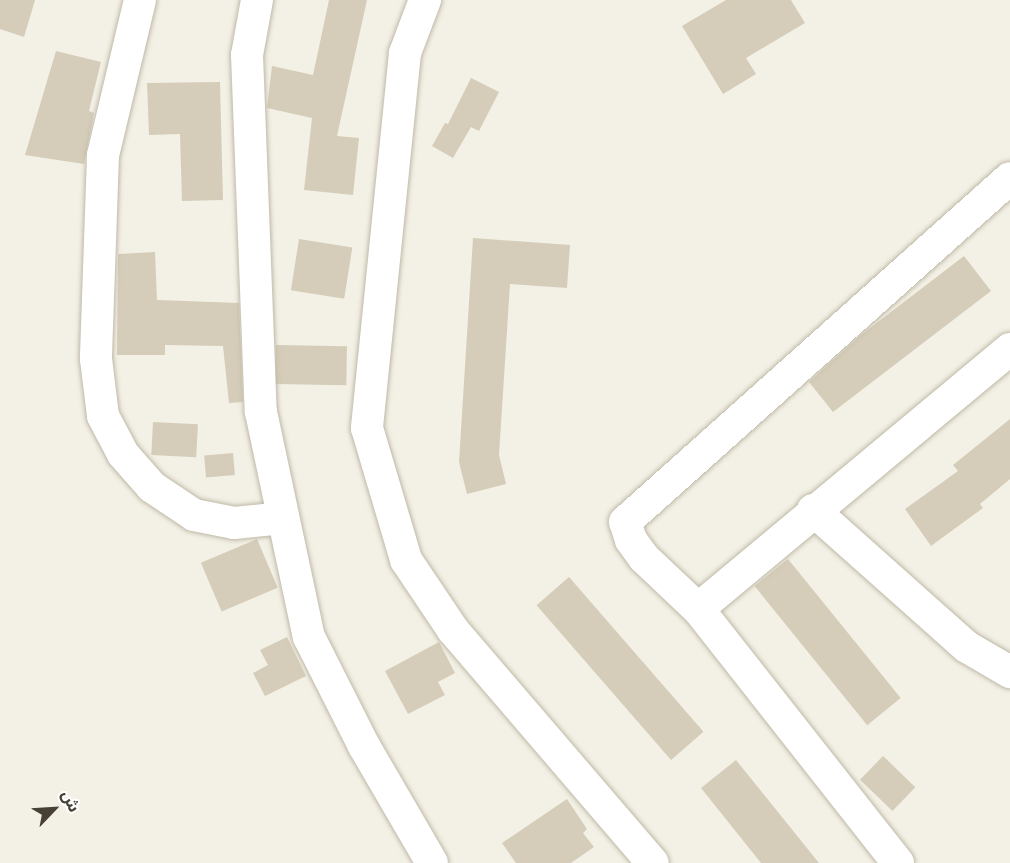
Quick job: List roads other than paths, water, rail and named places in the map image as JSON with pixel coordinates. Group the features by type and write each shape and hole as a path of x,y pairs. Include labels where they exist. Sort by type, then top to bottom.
{"street":[{"path":"140,0 103,155 96,359 103,416 123,454 152,487 194,515 234,523 284,518"},
{"path":"258,0 247,55 261,412 309,637 364,746 432,863"},
{"path":"425,0 405,53 367,429 406,560 453,630 653,863"},
{"path":"898,863 698,609 644,558 631,540 625,522 1010,178"},
{"path":"698,609 813,510 1010,349"},
{"path":"813,510 967,646 1010,672"}]}
